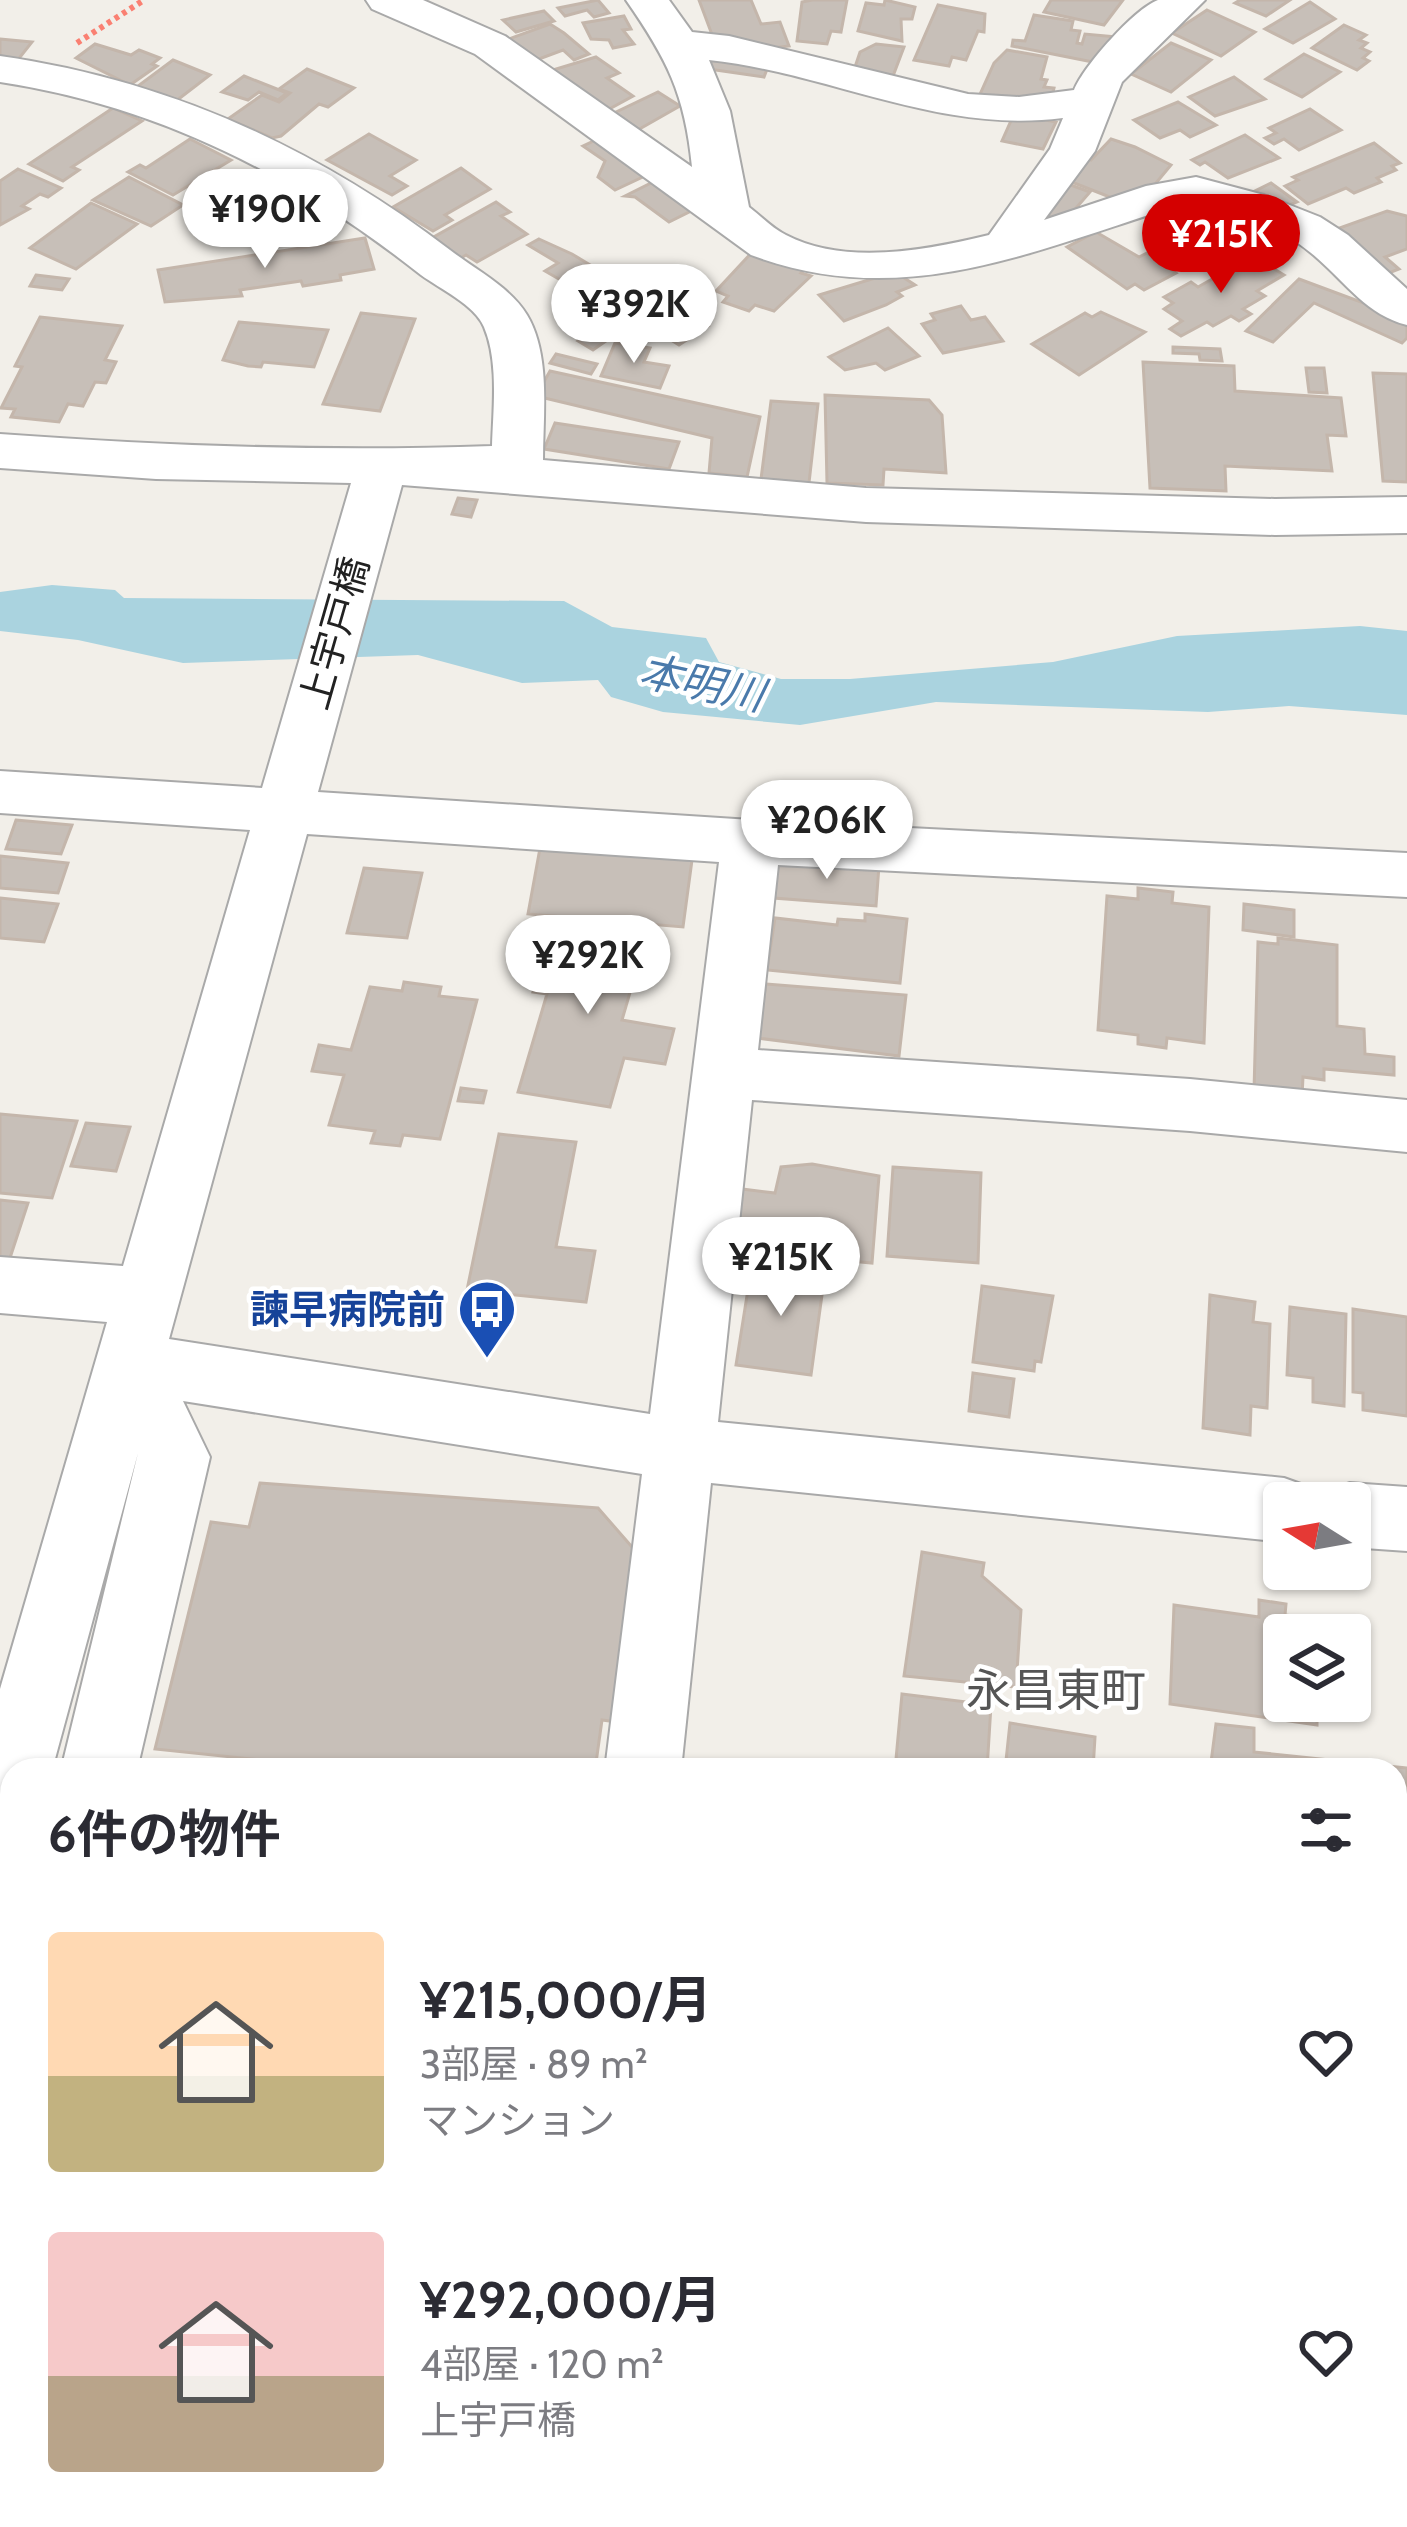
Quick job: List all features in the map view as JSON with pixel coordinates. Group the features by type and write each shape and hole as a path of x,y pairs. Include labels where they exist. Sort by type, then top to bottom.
{"street":[{"path":"387,0 490,45 751,233 788,251 852,264 938,264 1192,190 1276,215 1328,242 1359,275 1407,310"},
{"path":"647,0 682,44 708,111 729,214"},
{"path":"1016,245 1011,232 1072,151 1101,78 1135,41 1184,0"},
{"path":"682,44 729,49 968,107 1019,110 1089,100"},
{"path":"10,76 165,108 260,149 398,230 506,318 517,376 517,462 376,486"},
{"path":"0,451 376,486 577,479 866,506 1275,517 1407,515"},
{"name":"上宇戸橋","path":"18,1758 376,486"},
{"path":"0,791 291,787 751,842 1407,875"},
{"path":"644,1758 751,842"},
{"path":"727,1073 1190,1105 1407,1126"},
{"path":"0,1285 140,1330 677,1449 1263,1508"},
{"path":"103,1758 175,1457 140,1330"},
{"path":"1371,1516 1407,1519"},
{"path":"0,1654 81,1540"}],"path":[{"path":"10,76 144,0"}],"water":[{"name":"本明川","path":"52,585 115,590 124,598 564,601 612,627 706,638 719,662 781,679 850,679 1053,662 1177,636 1360,626 1407,631 1407,715 1289,706 1208,712 936,702 800,725 663,712 611,697 598,680 522,683 418,655 183,663 78,640 0,631 0,592"}],"building":[{"path":"598,0 609,13 594,17 587,10 565,16 558,8"},
{"path":"699,0 751,0 761,24 780,22 789,46 763,49 714,40"},
{"path":"847,0 841,32 831,31 827,44 797,41 802,2"},
{"path":"885,0 915,7 912,19 901,19 902,41 858,31 866,3 884,5"},
{"path":"1051,0 1123,0 1104,25 1044,12"},
{"path":"1290,0 1266,16 1235,3"},
{"path":"1310,2 1335,19 1293,43 1265,29"},
{"path":"938,5 985,14 984,32 978,31 966,60 952,57 949,66 914,60"},
{"path":"1207,10 1255,32 1221,56 1172,33"},
{"path":"544,11 554,21 516,32 503,20"},
{"path":"1034,15 1073,21 1071,30 1080,31 1077,43 1082,44 1085,34 1117,37 1098,63 1012,46 1013,40 1025,41"},
{"path":"624,16 631,29 623,30 634,44 613,48 609,40 591,39 583,23"},
{"path":"550,24 589,54 574,60 563,50 531,62 506,40"},
{"path":"1344,25 1366,35 1359,40 1367,43 1361,48 1370,52 1363,58 1369,61 1357,70 1312,48"},
{"path":"0,39 32,42 17,61 0,59"},
{"path":"1171,43 1211,60 1171,92 1131,74"},
{"path":"95,44 160,58 152,64 157,66 130,85 76,58"},
{"path":"876,44 904,47 893,76 855,67 860,52"},
{"path":"1007,50 1047,57 1041,79 1047,80 1044,87 1054,88 1051,100 977,101 994,63"},
{"path":"1304,54 1340,72 1302,97 1266,79"},
{"path":"708,55 769,64 764,77 702,68"},
{"path":"596,57 619,73 607,78 633,96 602,113 546,72"},
{"path":"173,60 210,75 176,101 138,86"},
{"path":"307,69 354,88 328,107 319,104 281,136 272,138 228,119 262,95 279,102 290,93 279,89"},
{"path":"244,76 287,93 278,100 259,92 248,100 222,92"},
{"path":"1234,77 1265,99 1215,116 1189,97"},
{"path":"658,92 680,106 636,131 612,114"},
{"path":"1178,102 1216,125 1190,137 1180,130 1160,138 1134,120"},
{"path":"113,108 142,121 72,167 79,170 63,181 29,164"},
{"path":"1310,109 1341,130 1299,150 1284,139 1274,144 1265,138 1276,133 1269,128"},
{"path":"1014,114 1056,122 1043,149 1002,141"},
{"path":"369,134 416,160 390,176 407,186 392,195 327,160"},
{"path":"1245,135 1279,158 1228,178 1205,162 1200,165 1192,160"},
{"path":"190,139 231,160 173,195 128,172 140,165 146,168"},
{"path":"598,139 647,175 615,190 598,177 605,161 583,146"},
{"path":"1111,139 1171,165 1151,189 1125,203 1069,181 1083,157 1091,160"},
{"path":"1374,143 1400,163 1392,166 1396,170 1377,178 1381,182 1354,193 1346,188 1308,204 1285,186 1298,180 1293,177"},
{"path":"461,168 490,189 445,215 452,220 433,231 393,207"},
{"path":"18,169 61,188 48,197 40,194 22,206 29,209 0,225 0,181"},
{"path":"129,177 183,205 151,226 93,200"},
{"path":"659,179 701,206 669,222 635,197 625,196"},
{"path":"1271,183 1297,202 1280,209 1253,192"},
{"path":"1068,184 1090,192 1064,222 1042,214"},
{"path":"496,202 510,212 501,216 527,234 477,262 466,255 461,258 432,238"},
{"path":"91,203 137,224 76,269 30,248"},
{"path":"1387,211 1407,216 1407,249 1385,257 1399,269 1381,276 1331,231"},
{"path":"1096,232 1139,257 1147,253 1176,273 1144,290 1135,284 1127,289 1067,247"},
{"path":"365,238 374,269 340,275 341,280 303,286 301,281 240,290 242,296 165,302 158,270"},
{"path":"539,239 615,280 592,295 576,289 545,271 558,263 528,245"},
{"path":"755,249 807,266 801,273 811,276 774,311 755,305 749,311 723,302 728,296 716,291"},
{"path":"1253,256 1284,275 1257,291 1265,296 1243,309 1251,314 1239,321 1231,316 1213,326 1207,322 1181,336 1170,329 1182,321 1164,309 1173,303 1164,297 1191,282 1198,287"},
{"path":"895,272 915,285 897,292 902,296 886,305 844,321 819,295"},
{"path":"36,275 69,279 62,290 30,286"},
{"path":"1299,279 1407,319 1407,338 1402,343 1314,303 1273,342 1246,331"},
{"path":"657,295 708,326 679,345 642,322 653,315 639,307"},
{"path":"961,306 971,320 985,317 1003,341 943,353 922,324 935,320 931,314"},
{"path":"1101,312 1145,332 1079,375 1032,344 1085,313 1092,317"},
{"path":"361,313 415,319 380,411 323,404"},
{"path":"40,317 122,326 105,360 116,362 106,383 95,382 83,406 68,404 59,422 11,417 15,409 1,408 22,367 15,366"},
{"path":"239,322 328,330 314,367 263,362 261,367 248,366 223,360"},
{"path":"598,327 613,336 593,350 578,341"},
{"path":"888,328 919,356 885,370 876,363 845,370 829,357"},
{"path":"615,343 650,348 644,362 669,366 660,388 601,376"},
{"path":"1173,347 1220,349 1222,361 1173,353"},
{"path":"556,354 597,364 591,374 550,363"},
{"path":"1143,362 1234,366 1235,391 1341,398 1346,436 1327,435 1332,471 1225,466 1226,491 1150,488"},
{"path":"1306,368 1324,368 1327,393 1309,392"},
{"path":"550,371 760,417 747,477 709,473 712,438 536,396"},
{"path":"1373,373 1407,374 1407,482 1383,481"},
{"path":"825,395 929,400 942,415 946,473 884,469 883,485 827,483"},
{"path":"771,401 818,404 809,483 761,479"},
{"path":"555,423 679,442 669,469 544,449"},
{"path":"458,498 477,500 471,517 452,514"},
{"path":"16,820 72,825 61,854 6,849"},
{"path":"540,848 692,860 683,927 528,914"},
{"path":"0,856 68,863 58,893 0,888"},
{"path":"778,859 879,866 876,906 774,898"},
{"path":"364,868 422,873 407,938 347,933"},
{"path":"1138,888 1173,892 1172,903 1209,907 1204,1043 1167,1038 1166,1048 1138,1044 1138,1035 1098,1030 1107,896 1138,899"},
{"path":"0,898 58,904 44,942 0,938"},
{"path":"1244,904 1294,910 1294,937 1243,930"},
{"path":"865,914 907,919 900,983 767,970 775,918 837,925 838,919 865,921"},
{"path":"556,919 603,926 600,934 645,941 622,1020 674,1029 665,1064 624,1058 610,1107 518,1092 547,994 533,992"},
{"path":"1278,938 1337,945 1337,1026 1364,1029 1365,1054 1394,1057 1394,1075 1324,1069 1324,1080 1303,1077 1302,1097 1254,1091 1258,942 1278,944"},
{"path":"404,982 441,987 439,996 477,1000 440,1139 403,1135 400,1146 371,1143 375,1131 329,1125 344,1075 312,1071 319,1045 351,1050 370,987 402,991"},
{"path":"766,984 906,995 899,1056 757,1038"},
{"path":"461,1088 486,1091 483,1103 458,1101"},
{"path":"0,1114 77,1121 52,1198 0,1193"},
{"path":"86,1123 130,1127 116,1171 71,1166"},
{"path":"499,1134 576,1142 556,1247 595,1251 586,1302 467,1290"},
{"path":"812,1164 879,1176 872,1263 735,1250 742,1189 775,1193 781,1167"},
{"path":"893,1167 981,1173 978,1263 887,1256"},
{"path":"0,1200 28,1203 7,1267 0,1266"},
{"path":"752,1264 825,1273 811,1375 736,1365"},
{"path":"982,1286 1053,1296 1041,1362 1035,1361 1034,1371 973,1362"},
{"path":"1210,1295 1255,1302 1253,1322 1270,1324 1267,1408 1251,1406 1250,1435 1203,1428"},
{"path":"1290,1307 1346,1314 1344,1406 1313,1402 1313,1378 1287,1375"},
{"path":"1353,1309 1407,1317 1407,1416 1363,1410 1363,1393 1353,1392"},
{"path":"973,1373 1014,1379 1009,1417 969,1411"},
{"path":"260,1483 598,1508 639,1555 617,1722 602,1720 597,1758 242,1758 155,1749 211,1522 249,1527"},
{"path":"922,1552 984,1563 982,1576 1021,1610 1016,1687 904,1676"},
{"path":"1259,1600 1286,1604 1285,1614 1263,1614 1263,1717 1170,1704 1174,1605 1259,1617"},
{"path":"902,1694 991,1705 988,1758 896,1758"},
{"path":"1010,1723 1095,1737 1094,1758 1006,1758"},
{"path":"1216,1724 1254,1728 1254,1752 1311,1758 1212,1758"}],"place":[{"name":"諫早病院前","path":"487,1360"}],"district":[{"name":"永昌東町","path":"1056,1690"}]}
